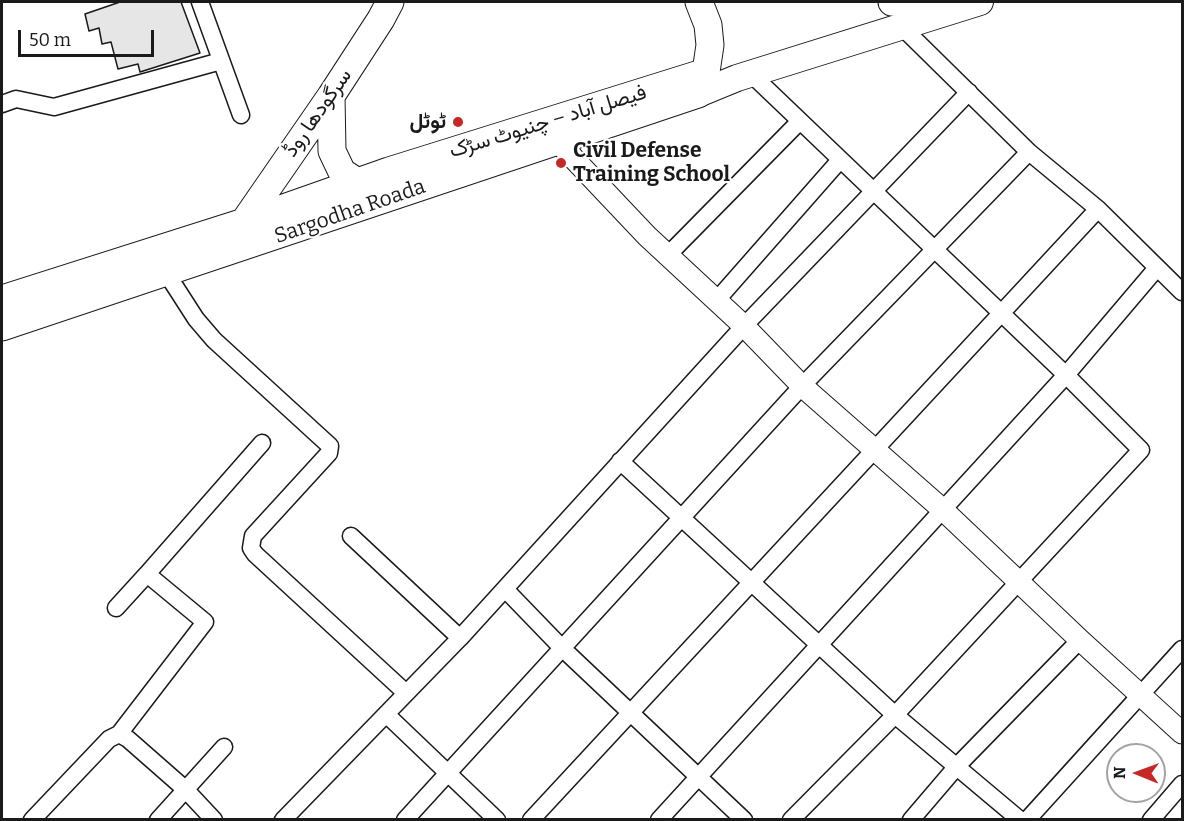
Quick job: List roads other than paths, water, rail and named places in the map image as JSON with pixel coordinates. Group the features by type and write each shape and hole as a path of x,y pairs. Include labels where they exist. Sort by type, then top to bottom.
{"highway":[{"name":"سرگودھا روڈ","path":"244,222 331,96 381,20 390,2"},
{"path":"699,2 708,25 710,45 702,83"},
{"path":"896,14 925,3"},
{"name":"Sargodha Roada","path":"2,327 167,274 558,142 702,83"},
{"name":"فیصل آباد – چنیوٹ سڑک","path":"356,183 702,83"},
{"path":"331,96 332,152 342,172 356,183 388,199"},
{"name":"Sargodha Roada","path":"2,299 244,222 356,183"}],"main road":[{"path":"702,83 750,74 896,14 980,2"},
{"path":"702,83 925,3"}],"street":[{"path":"200,2 241,115"},
{"path":"896,14 1029,152 1098,209 1156,270 1182,292"},
{"path":"2,104 16,99 54,107 221,61"},
{"path":"750,74 1066,375 1141,450 895,715 791,819"},
{"path":"283,819 460,638 744,326 969,92"},
{"path":"668,256 800,121"},
{"path":"558,142 668,256 744,326 802,386 942,510 1182,733"},
{"path":"405,819 802,386 1029,152"},
{"path":"716,301 840,160"},
{"path":"531,819 1098,209"},
{"path":"658,819 700,777 818,643 1066,375 1156,270"},
{"path":"167,274 196,319 214,340 330,446 329,453 254,536 251,548 406,693"},
{"path":"116,608 262,443"},
{"path":"621,461 895,715 958,765 1020,819"},
{"path":"351,536 460,638"},
{"path":"32,819 109,740 119,734 205,622 147,574"},
{"path":"505,589 562,648 744,819"},
{"path":"911,819 958,765 1080,640"},
{"path":"1027,819 1140,692 1182,649"},
{"path":"386,714 450,772 497,819"},
{"path":"119,734 128,739 185,789 214,819"},
{"path":"158,819 224,747"},
{"path":"1150,819 1182,784"}],"place":[{"name":"ٹوٹل","path":"458,122"},
{"name":"Civil Defense Training School","path":"561,163"}]}
